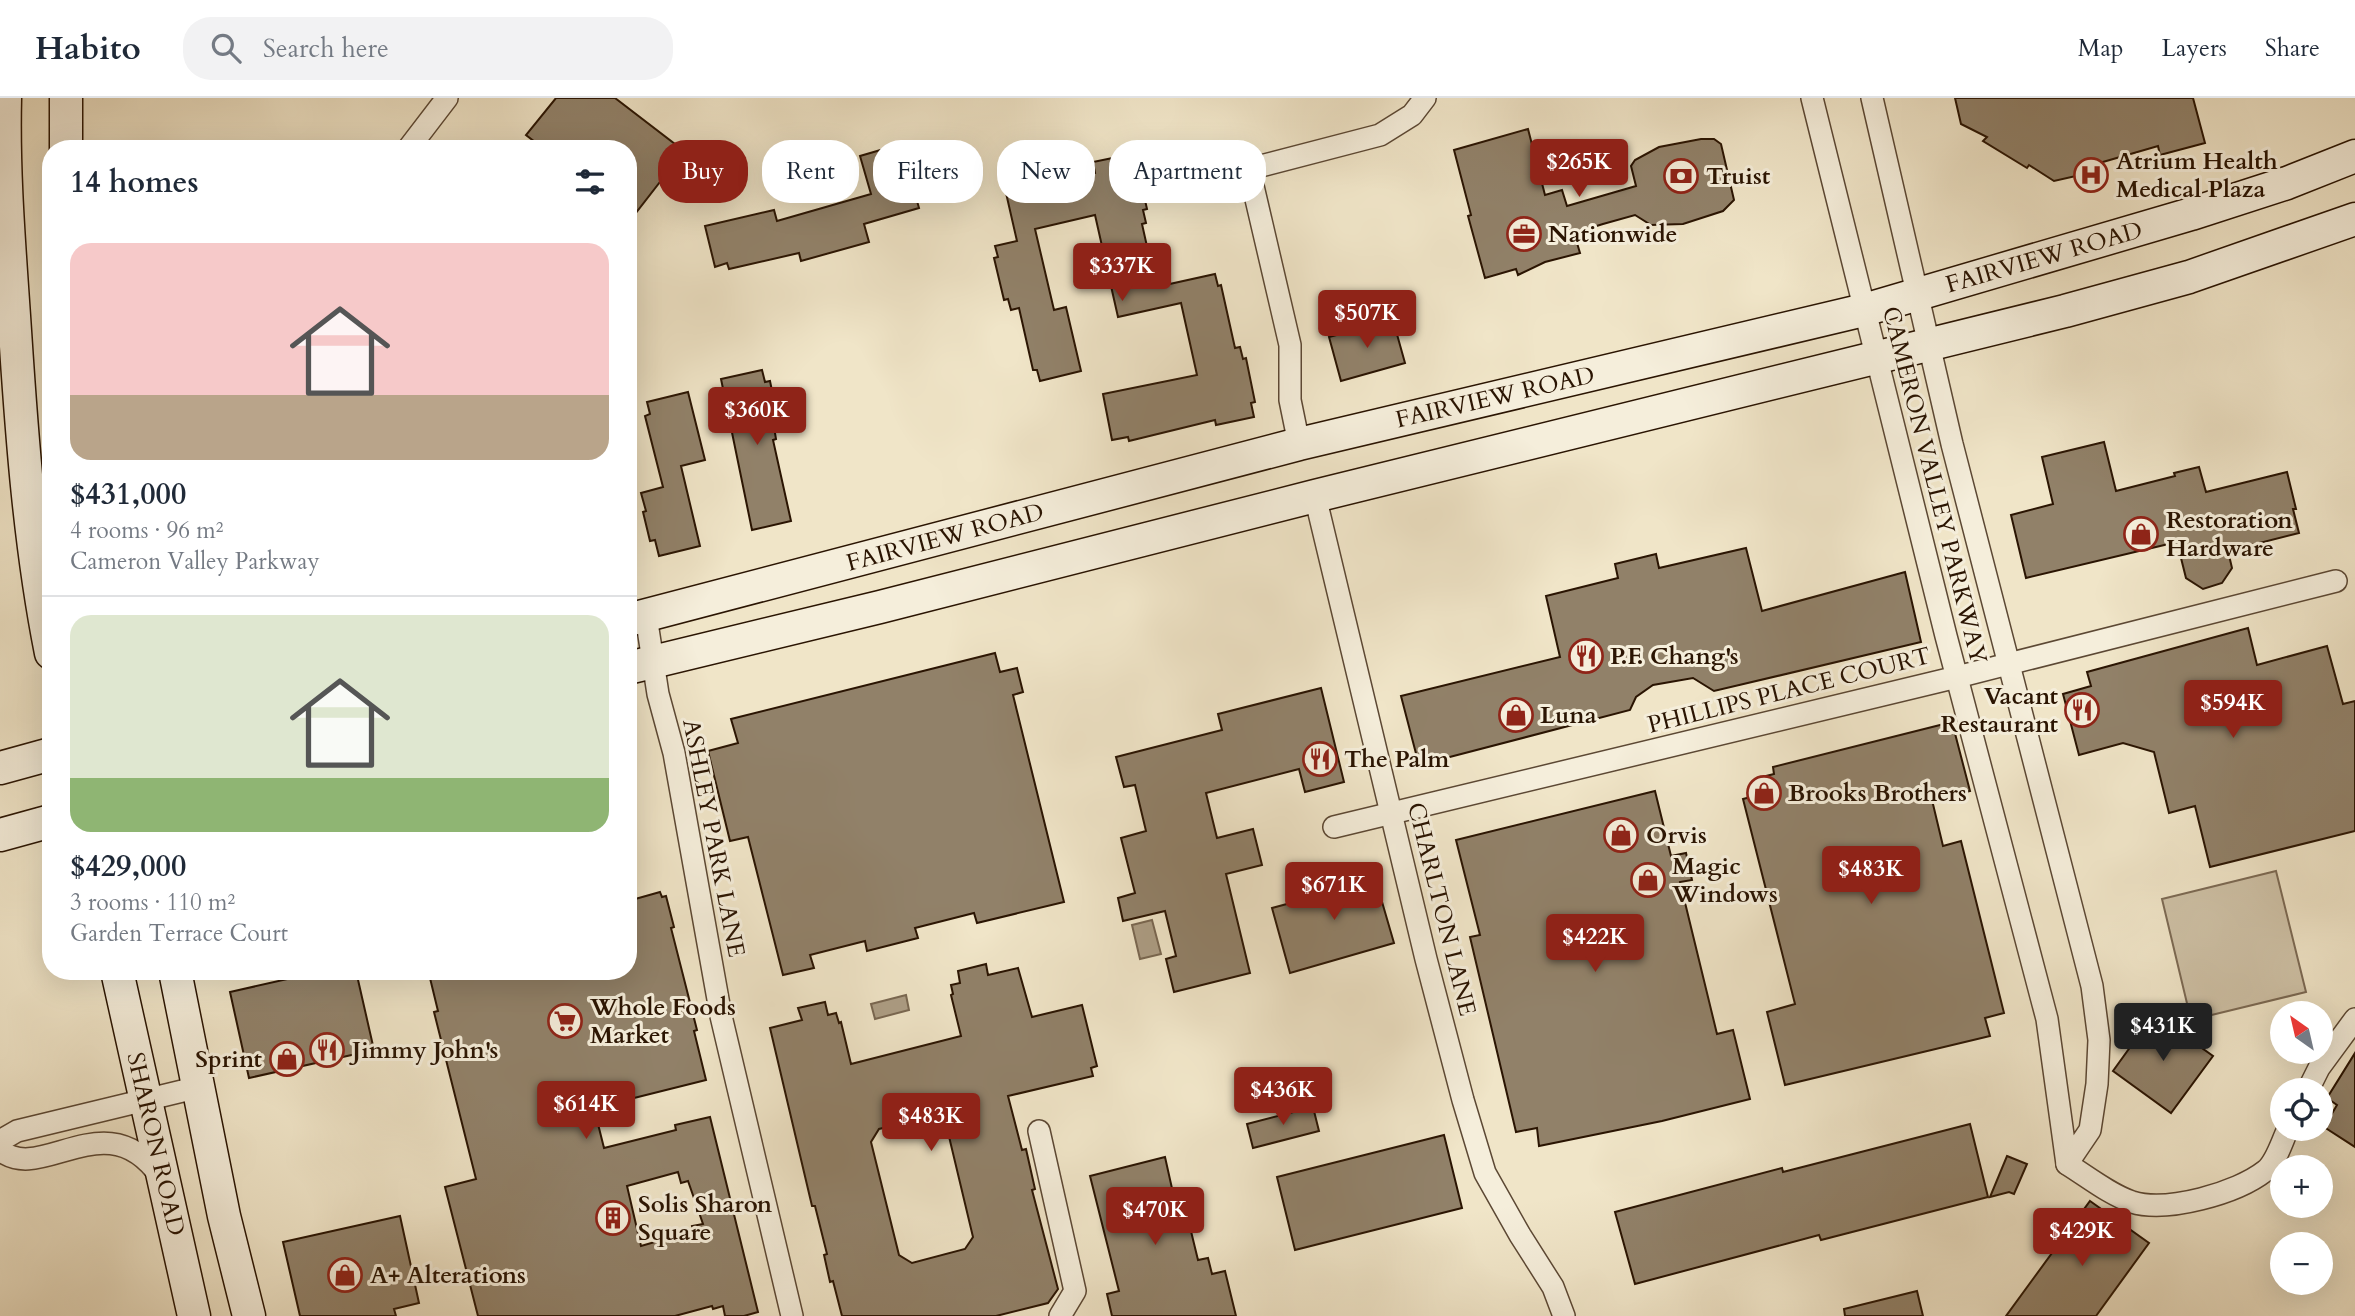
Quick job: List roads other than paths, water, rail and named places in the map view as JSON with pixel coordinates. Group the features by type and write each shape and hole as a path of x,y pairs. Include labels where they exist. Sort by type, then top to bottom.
{"main road":[{"path":"5,98 10,269 21,416 42,600"},
{"path":"66,98 66,140"},
{"name":"FAIRVIEW ROAD","path":"637,618 1299,444 1864,310 2203,210 2287,183 2355,156"},
{"name":"FAIRVIEW ROAD","path":"641,665 1929,345 2189,277 2355,219"},
{"path":"0,768 42,756"},
{"path":"0,835 42,823"},
{"name":"SHARON ROAD","path":"119,980 194,1316"},
{"name":"SHARON ROAD","path":"177,980 225,1216 249,1316"}],"street":[{"path":"415,140 447,98"},
{"path":"1299,444 1290,400 1290,345 1249,169 1380,135 1412,115 1425,98"},
{"name":"CAMERON VALLEY PARKWAY","path":"1812,98 1957,677 2047,1019 2067,1164"},
{"name":"CAMERON VALLEY PARKWAY","path":"1872,98 2007,664 2092,986 2099,1040 2097,1084 2090,1130 2067,1164"},
{"name":"CHARLTON LANE","path":"1315,496 1454,1068 1485,1173 1553,1287 1564,1316"},
{"name":"PHILLIPS PLACE COURT","path":"1334,827 1957,677 2336,581"},
{"name":"ASHLEY PARK LANE","path":"637,618 641,665 658,694 678,773 721,1016 792,1316"},
{"path":"2314,1078 2355,1019"},
{"path":"0,1141 17,1131 199,1087"},
{"path":"1040,1131 1075,1291 1060,1316"},
{"path":"2067,1164 2134,1203 2163,1206 2237,1188 2248,1182 2268,1169 2282,1141"},
{"path":"0,1150 10,1156 27,1158 97,1143 112,1143 146,1158 163,1180"}],"place":[{"name":"Atrium Health Medical Plaza","path":"2091,175"},
{"name":"Truist","path":"1681,176"},
{"name":"Nationwide","path":"1524,234"},
{"name":"Restoration Hardware","path":"2141,534"},
{"name":"P.F. Chang's","path":"1586,656"},
{"name":"Vacant Restaurant","path":"2082,710"},
{"name":"Luna","path":"1516,715"},
{"name":"The Palm","path":"1320,759"},
{"name":"Brooks Brothers","path":"1764,793"},
{"name":"Orvis","path":"1621,835"},
{"name":"Magic Windows","path":"1648,880"},
{"name":"Whole Foods Market","path":"565,1021"},
{"name":"Jimmy John's","path":"327,1050"},
{"name":"Sprint","path":"287,1059"},
{"name":"Solis Sharon Square","path":"613,1218"},
{"name":"A+ Alterations","path":"345,1275"}]}
